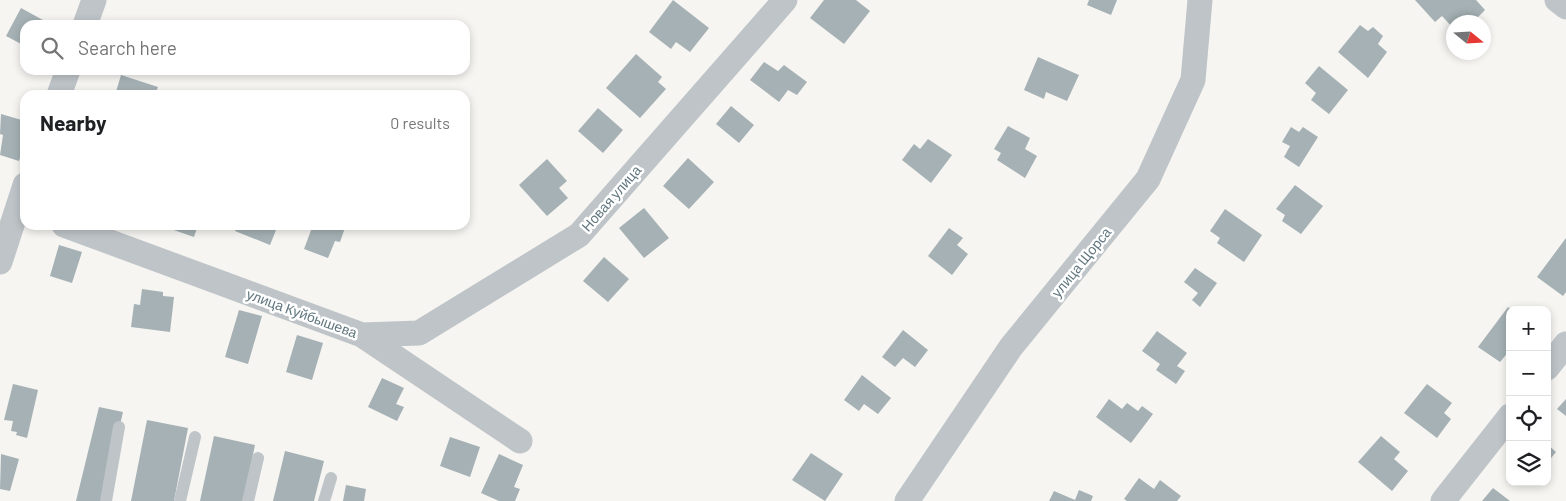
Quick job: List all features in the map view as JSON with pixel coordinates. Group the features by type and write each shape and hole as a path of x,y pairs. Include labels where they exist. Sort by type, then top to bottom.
{"street":[{"path":"87,20 94,0"},
{"name":"Новая улица","path":"362,335 418,332 579,235 785,0"},
{"name":"улица Щорса","path":"907,501 1011,347 1148,179 1193,80 1200,0"},
{"path":"1557,0 1566,7"},
{"path":"61,90 66,75"},
{"path":"0,262 17,201"},
{"name":"улица Куйбышева","path":"78,230 362,335 520,441"},
{"path":"1551,363 1566,344"},
{"path":"1443,501 1506,421"}],"lane":[{"path":"106,501 119,427"},
{"path":"180,501 195,437"},
{"path":"248,501 258,458"},
{"path":"324,501 331,478"}],"building":[{"path":"673,0 709,28 690,52 676,42 671,49 649,32"},
{"path":"824,0 856,0 870,11 844,44 810,18"},
{"path":"1089,0 1117,0 1111,15 1087,5"},
{"path":"1415,0 1476,0 1485,10 1480,15 1446,15 1446,20 1442,16 1435,22"},
{"path":"21,8 43,20 20,20 20,43 6,36"},
{"path":"1360,25 1368,31 1373,27 1383,36 1378,44 1387,52 1368,78 1338,52"},
{"path":"636,54 662,77 658,82 666,89 640,118 606,88"},
{"path":"1038,57 1079,75 1067,101 1046,92 1044,99 1024,90"},
{"path":"764,62 778,71 784,65 807,82 797,95 788,90 779,102 750,80"},
{"path":"1319,66 1348,90 1329,114 1311,100 1316,93 1305,83"},
{"path":"121,75 158,87 157,90 116,90"},
{"path":"731,106 754,125 739,143 716,124"},
{"path":"598,108 623,130 603,153 578,131"},
{"path":"1,114 20,120 19,161 0,155 3,135 0,134"},
{"path":"1008,126 1030,138 1025,149 1037,156 1025,178 997,160 1001,153 994,149"},
{"path":"1291,127 1299,132 1303,127 1318,137 1299,167 1284,157 1290,146 1282,142"},
{"path":"928,139 952,155 931,183 902,160 914,144 920,149"},
{"path":"688,158 714,182 689,209 663,186"},
{"path":"547,159 567,181 559,188 568,198 547,216 519,185"},
{"path":"1295,185 1323,206 1301,234 1282,221 1285,215 1276,209"},
{"path":"644,208 669,238 644,258 619,228"},
{"path":"1225,209 1262,235 1244,262 1217,243 1220,238 1210,231"},
{"path":"949,228 963,238 957,245 968,254 952,275 928,256"},
{"path":"174,230 196,230 194,237"},
{"path":"235,230 276,230 270,245"},
{"path":"311,230 344,230 340,242 335,241 328,258 304,249"},
{"path":"1566,238 1566,292 1563,296 1537,277"},
{"path":"59,245 82,252 72,283 50,276"},
{"path":"604,257 629,279 608,302 583,281"},
{"path":"1195,268 1217,283 1200,307 1192,300 1198,293 1184,282"},
{"path":"142,289 163,292 163,296 174,297 170,332 131,327 134,304 140,305"},
{"path":"239,310 262,316 248,364 225,357"},
{"path":"1506,310 1506,355 1500,362 1478,347"},
{"path":"903,330 928,350 915,367 903,358 895,367 882,357"},
{"path":"1157,331 1187,353 1177,366 1185,371 1176,384 1156,370 1160,364 1142,351"},
{"path":"297,335 323,343 312,380 286,372"},
{"path":"862,375 891,398 878,414 864,404 859,411 844,400"},
{"path":"382,378 404,388 396,404 404,407 397,421 368,407"},
{"path":"13,384 38,390 27,438 16,435 17,432 11,431 13,421 4,420"},
{"path":"1427,384 1452,403 1444,413 1451,419 1437,438 1404,413"},
{"path":"1109,399 1122,409 1127,403 1138,411 1142,406 1153,414 1131,443 1096,417"},
{"path":"1566,399 1566,416 1557,409"},
{"path":"99,407 123,412 102,501 76,501"},
{"path":"147,420 188,428 174,501 131,501"},
{"path":"214,436 255,445 243,501 200,501"},
{"path":"1381,436 1400,452 1394,459 1408,471 1392,491 1358,462"},
{"path":"450,437 480,447 470,477 440,466"},
{"path":"1551,448 1556,452 1551,458"},
{"path":"285,451 324,461 314,501 273,501"},
{"path":"811,453 843,474 825,501 792,480"},
{"path":"1,454 19,459 10,491 0,489"},
{"path":"499,454 523,465 514,487 520,489 515,501 499,501 481,493"},
{"path":"1139,478 1154,489 1160,480 1181,496 1177,501 1127,501 1124,499"},
{"path":"346,485 366,489 364,501 343,501"},
{"path":"1493,488 1510,501 1482,501"},
{"path":"1079,490 1093,496 1091,501 1049,501 1054,491 1075,500"}]}
